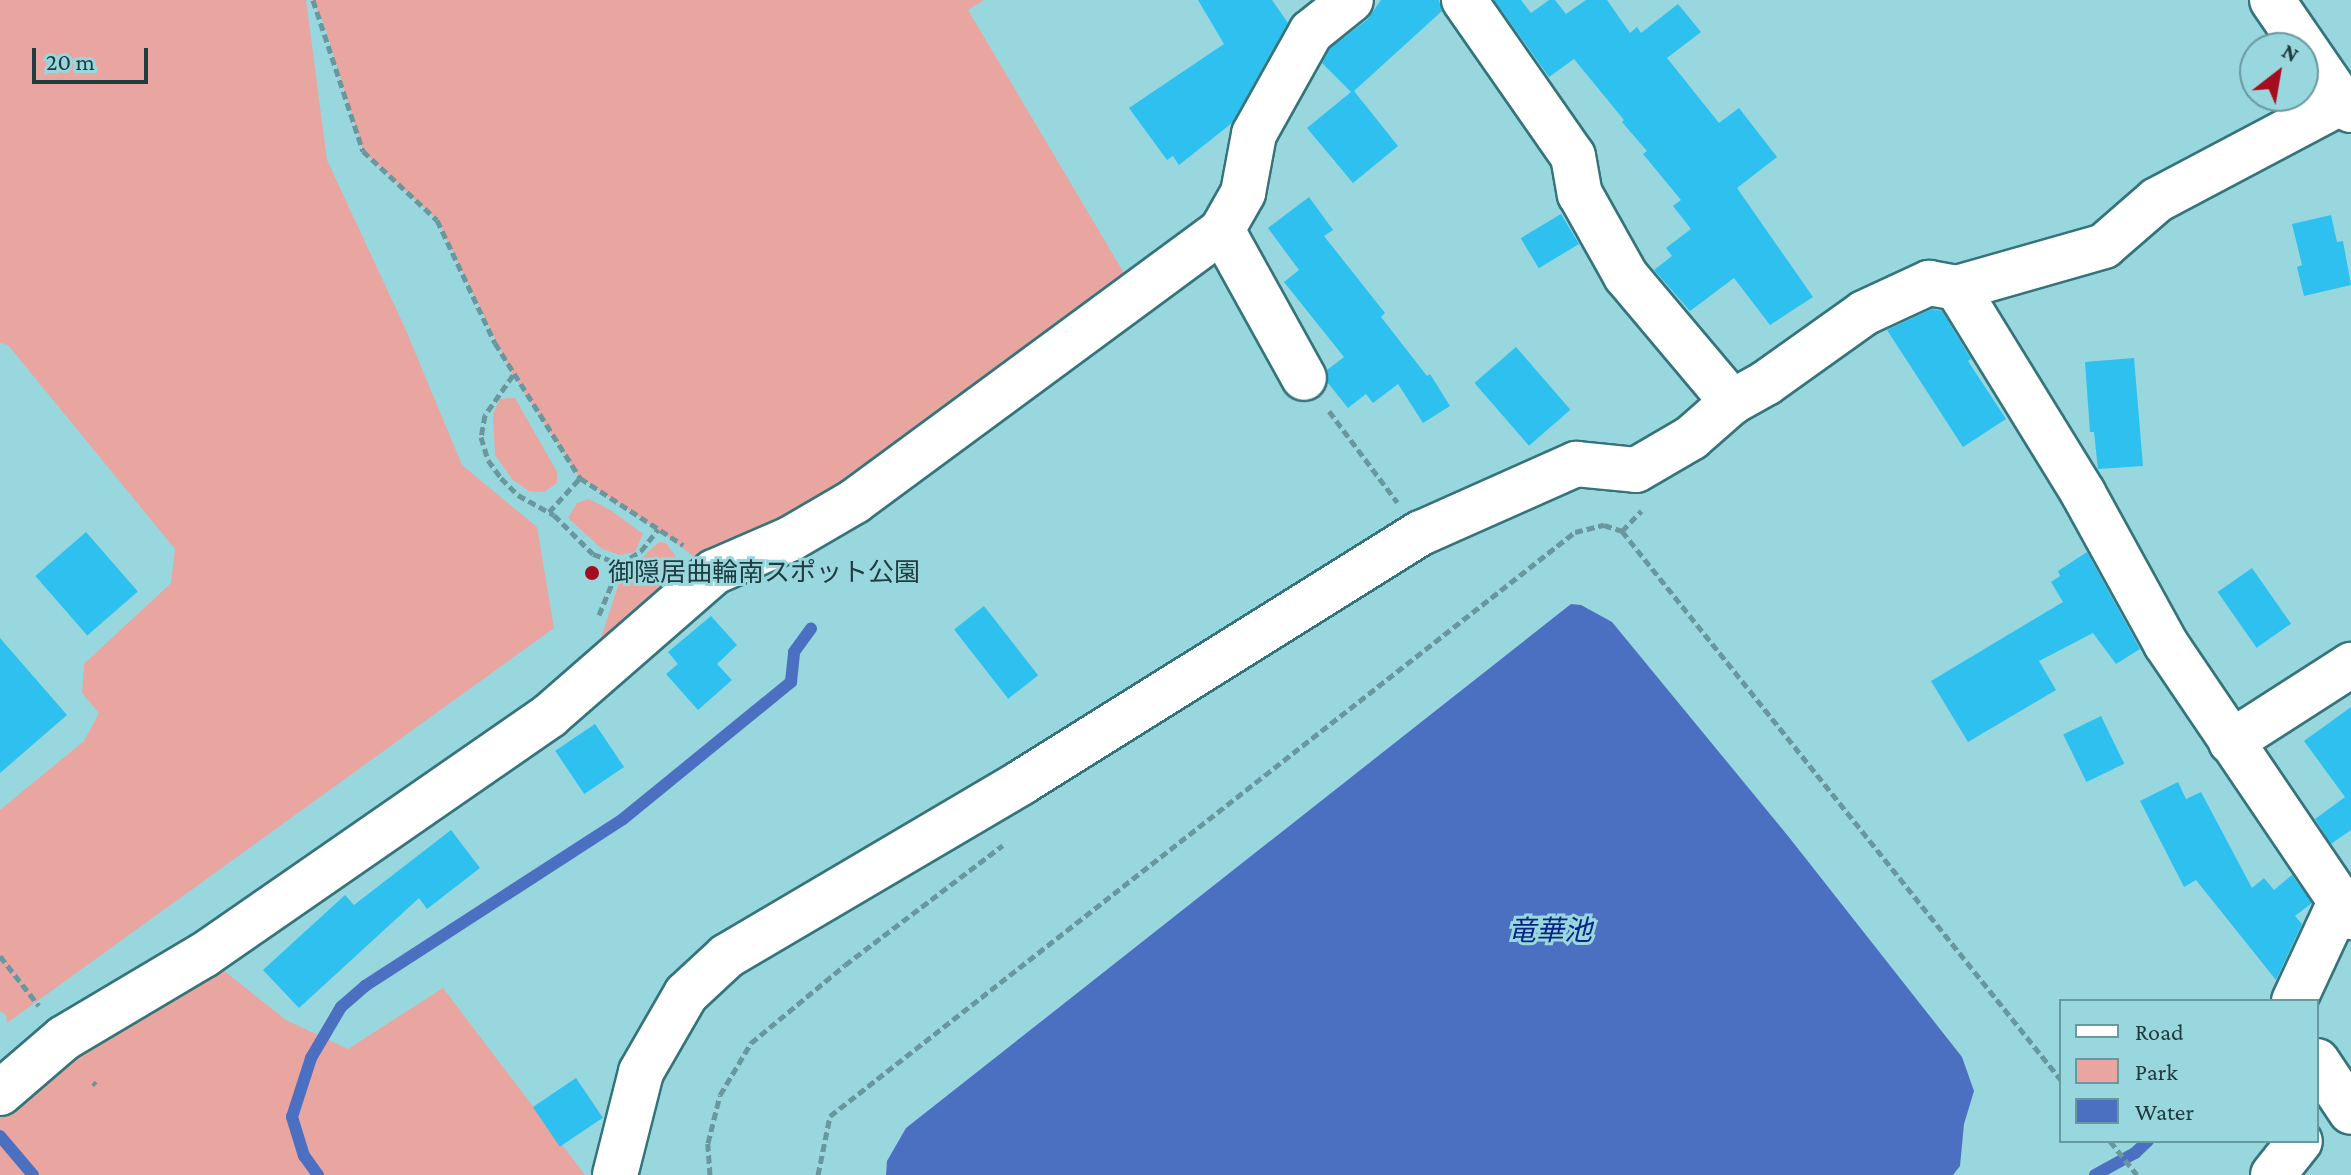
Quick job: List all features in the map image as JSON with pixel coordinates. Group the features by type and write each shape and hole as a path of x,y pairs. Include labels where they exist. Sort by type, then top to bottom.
{"street":[{"path":"0,1093 64,1038 204,955 549,716 714,572 790,539 855,501 1222,230 1243,193 1254,134 1302,16 1351,0"},
{"path":"1464,0 1573,156 1580,194 1626,276 1732,402"},
{"path":"615,1175 641,1072 686,994 727,956 1022,782 1421,533 1576,464 1636,470 1691,438 1732,402 1766,383 1864,313 1929,283 1957,288 2104,246 2157,200 2346,106 2272,0"},
{"path":"1222,230 1304,378"},
{"path":"1957,288 2083,493 2166,644 2345,910 2295,999"},
{"path":"2231,742 2351,665"},
{"path":"2273,1175 2298,1143"}],"path":[{"path":"313,0 363,151 437,220 513,375 580,478 658,529 714,572"},
{"path":"513,375 485,415 481,437 488,460 501,478 518,495 549,512 593,554 620,564 641,551 658,529"},
{"path":"1304,378 1421,533"},
{"path":"1622,531 1647,504 1623,469"},
{"path":"549,512 580,478"},
{"path":"818,1175 830,1116 1575,532 1604,525 1622,531 2059,1077"},
{"path":"710,1175 708,1143 720,1095 751,1043 845,965 1009,840"},
{"path":"0,956 64,1038"},
{"path":"2112,1143 2137,1175"}],"green space":[{"path":"0,0 306,0 327,160 405,328 462,465 537,527 554,628 7,1023 6,1015 0,1011 0,810 84,741 99,713 82,693 84,664 171,583 175,549 8,345 0,343"},
{"path":"312,0 984,0 968,10 1137,295 714,572 658,529 580,478 513,375 437,220 363,151 324,24"},
{"path":"515,398 557,472 557,483 544,492 529,491 513,480 495,455 493,414 500,399"},
{"path":"589,499 612,511 643,534 635,552 620,555 602,549 568,518 577,503"},
{"path":"659,542 666,543 684,568 684,583 596,653 621,577"},
{"path":"204,955 286,1020 348,1049 443,988 585,1175 0,1175 0,1093"}],"water":[{"name":"竜華池","path":"1571,604 1581,605 1612,622 1788,836 1962,1057 1974,1091 1964,1124 1960,1166 1953,1175 886,1175 887,1161 906,1128"}],"building":[{"path":"1198,0 1272,0 1288,23 1232,123 1179,165 1173,156 1167,160 1129,108 1224,44"},
{"path":"1381,0 1439,0 1442,11 1354,91 1398,146 1353,183 1307,128 1351,92 1322,63 1330,48 1367,20"},
{"path":"1494,0 1521,0 1531,13 1549,0 1555,0 1566,14 1586,0 1607,0 1630,33 1637,27 1641,33 1678,4 1701,32 1667,58 1719,123 1739,108 1777,157 1737,188 1813,297 1770,325 1734,278 1690,311 1654,270 1672,256 1666,248 1691,229 1673,206 1681,200 1643,154 1647,151 1622,122 1624,120 1574,59 1549,77"},
{"path":"1309,197 1333,230 1324,236 1385,313 1381,317 1427,376 1430,374 1450,406 1423,423 1398,384 1373,403 1366,394 1348,408 1328,383 1327,370 1344,357 1284,282 1299,270 1268,228"},
{"path":"1561,214 1579,244 1539,268 1521,238"},
{"path":"2331,215 2337,242 2343,241 2351,285 2304,296 2297,267 2302,265 2292,224"},
{"path":"1932,309 1942,311 1971,359 1968,361 2006,419 1963,447 1887,330"},
{"path":"1516,347 1570,410 1529,446 1474,383"},
{"path":"2134,358 2143,466 2098,469 2094,432 2090,432 2085,362"},
{"path":"86,532 138,592 87,636 35,576"},
{"path":"2087,552 2140,649 2116,664 2093,633 2039,661 2056,690 1968,742 1931,681 2063,602 2051,582 2060,576 2058,571"},
{"path":"2252,568 2291,624 2257,648 2218,592"},
{"path":"984,606 1038,675 1008,699 954,629"},
{"path":"711,616 737,645 717,664 732,680 698,710 666,674 678,664 668,652"},
{"path":"0,638 67,715 0,773"},
{"path":"2351,707 2351,830 2331,844 2315,819 2345,797 2304,741"},
{"path":"2101,716 2124,764 2086,782 2063,734"},
{"path":"595,724 624,767 584,794 555,751"},
{"path":"2178,782 2186,799 2201,792 2252,888 2264,878 2274,890 2292,875 2312,903 2295,916 2302,924 2276,980 2196,880 2184,887 2140,801"},
{"path":"451,830 480,868 427,909 419,898 299,1008 263,970 345,895 354,905"},
{"path":"576,1078 603,1118 560,1147 533,1107"}],"waterway":[{"path":"318,1175 304,1156 292,1117 311,1058 341,1007 365,986 623,819 791,682 794,652 811,629"},
{"path":"0,1136 33,1175"},
{"path":"2095,1175 2135,1153 2146,1143"}],"place":[{"name":"御隠居曲輪南スポット公園","path":"592,573"}]}
